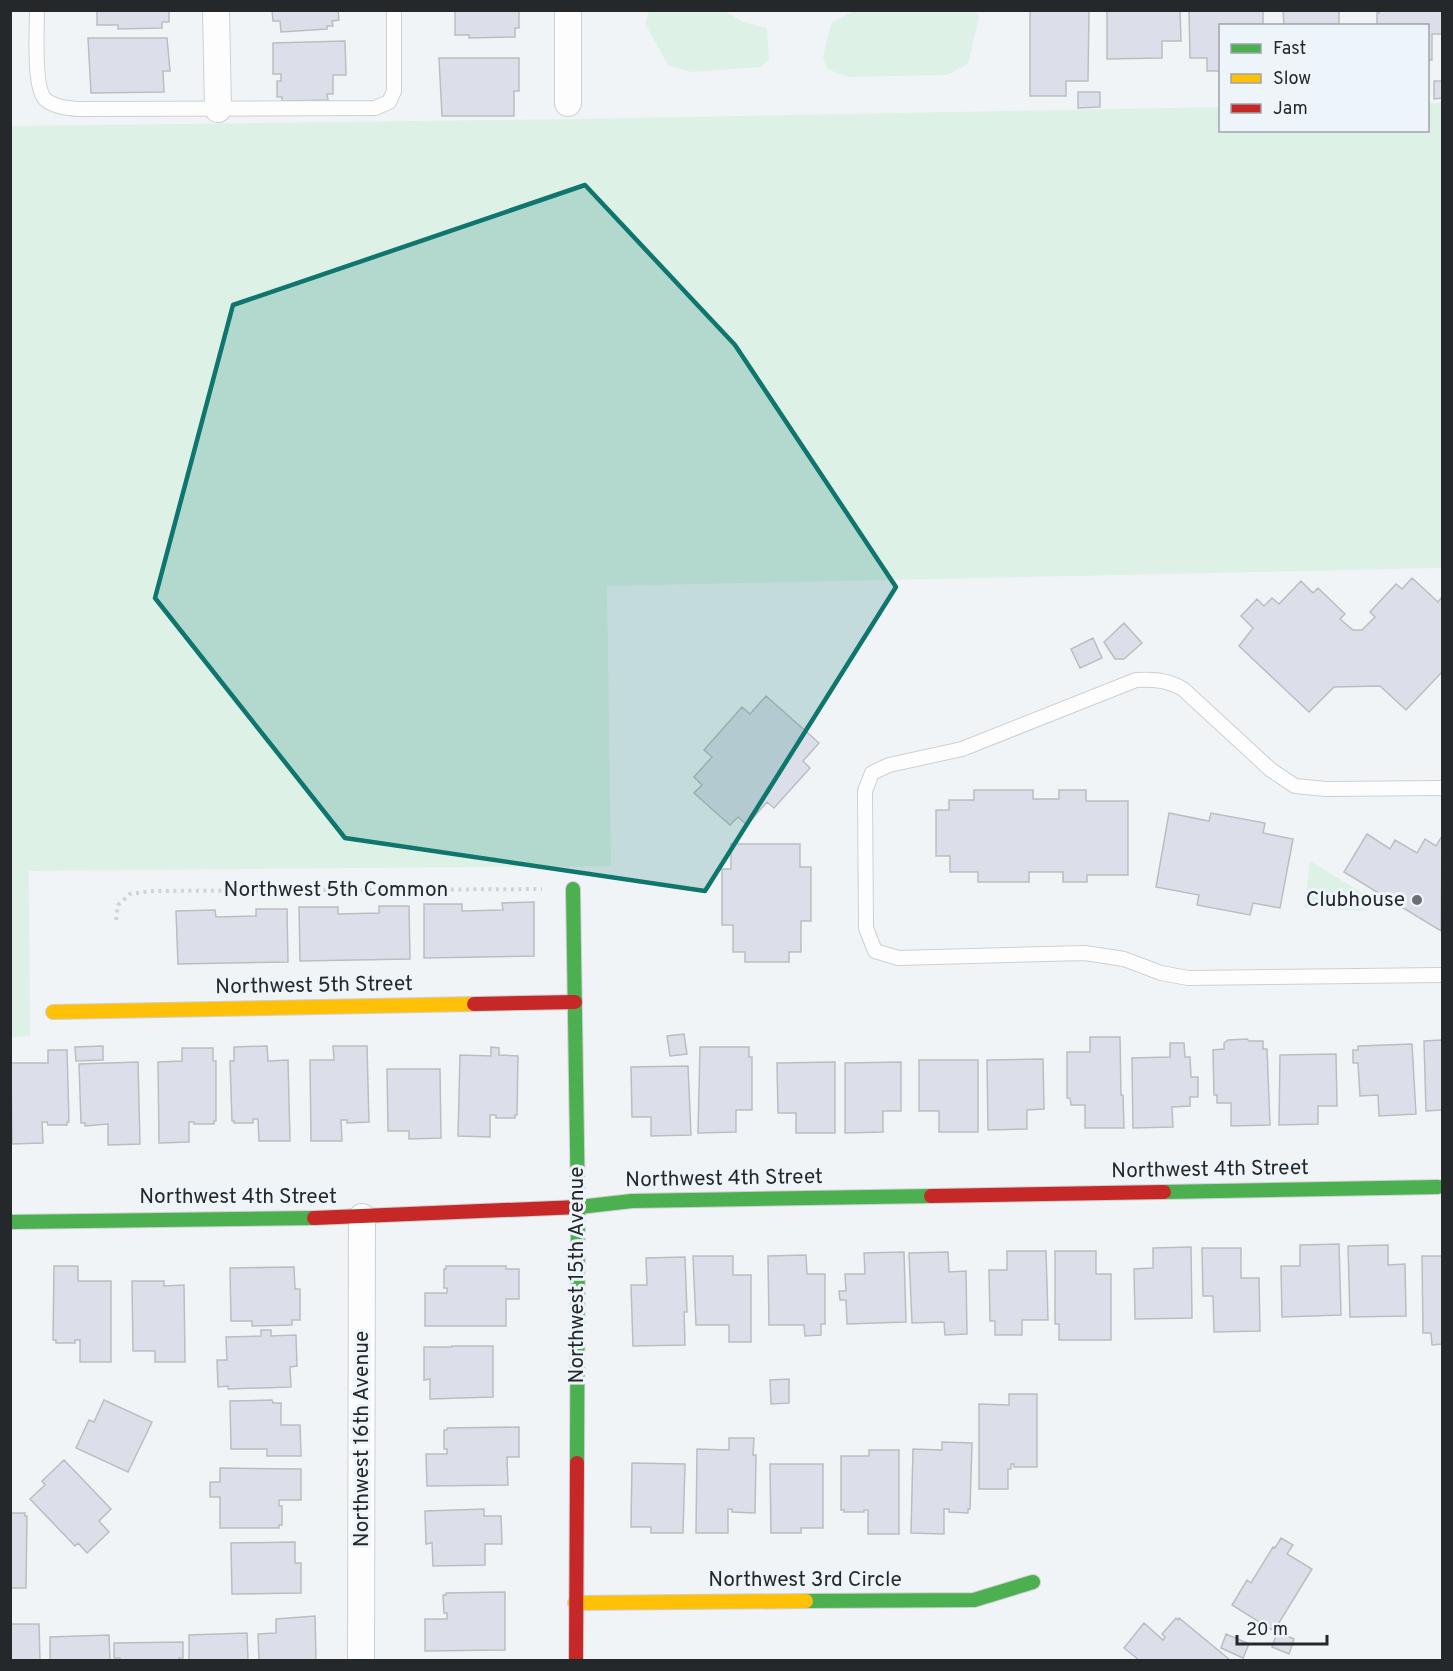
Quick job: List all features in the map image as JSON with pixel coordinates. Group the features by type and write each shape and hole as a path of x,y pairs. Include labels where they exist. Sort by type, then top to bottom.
{"street":[{"path":"216,10 218,109"},
{"path":"568,10 568,103"},
{"name":"Northwest 15th Avenue","path":"573,889 578,1207 576,1660"},
{"name":"Northwest 5th Street","path":"53,1012 575,1002"},
{"name":"Northwest 4th Street","path":"10,1222 362,1217 578,1207 632,1201 1438,1187"},
{"name":"Northwest 16th Avenue","path":"361,1660 362,1217"},
{"name":"Northwest 3rd Circle","path":"575,1603 974,1600 1033,1582"}],"lane":[{"path":"37,10 38,86 45,100 65,108 78,109 375,108 389,102 394,91 393,10"},
{"path":"1443,788 1326,789 1295,786 1271,770 1183,689 1168,681 1136,680 962,749 889,765 872,773 865,791 865,837 866,928 875,951 898,958 1085,953 1124,959 1161,973 1188,978 1443,975"}],"path":[{"name":"Northwest 5th Common","path":"116,920 118,905 130,894 152,891 573,889"}],"highlighted area":[{"path":"585,185 735,345 896,587 705,891 345,838 155,598 233,305"}],"green space":[{"path":"649,11 725,11 743,22 767,28 769,59 761,67 691,72 668,65 645,24"},
{"path":"975,11 979,17 968,64 947,75 849,77 827,69 823,57 831,23 852,12"},
{"path":"1429,103 1442,103 1442,568 607,586 611,866 29,871 30,1036 11,1037 11,126 576,119 1219,107 1219,132 1429,132"},
{"path":"1310,861 1369,897 1367,911 1304,908"}],"building":[{"path":"97,10 169,10 169,22 162,22 162,28 118,29 118,25 97,25"},
{"path":"272,10 338,10 339,20 332,21 333,26 327,26 327,29 281,32 280,21 273,21"},
{"path":"455,10 519,10 519,28 515,28 515,37 469,38 469,35 455,35"},
{"path":"1030,10 1089,10 1088,81 1066,81 1066,96 1030,96"},
{"path":"1111,10 1180,10 1181,41 1162,41 1162,58 1107,59 1107,12"},
{"path":"1189,10 1263,10 1263,24 1219,24 1219,71 1207,71 1207,58 1190,58"},
{"path":"1283,10 1339,10 1339,24 1284,24"},
{"path":"1379,10 1442,10 1442,34 1432,34 1432,60 1429,60 1429,24 1377,24 1377,13"},
{"path":"88,38 167,38 170,71 163,71 164,92 91,93"},
{"path":"345,41 346,75 333,75 333,94 327,94 328,100 282,101 282,97 277,97 277,81 281,81 281,74 273,74 273,43"},
{"path":"439,58 519,58 519,91 514,91 514,116 442,116"},
{"path":"1434,81 1442,81 1442,98 1434,99"},
{"path":"1078,92 1100,92 1100,107 1078,108"},
{"path":"1412,578 1438,602 1442,597 1442,672 1406,710 1380,686 1334,687 1309,712 1239,646 1253,628 1241,616 1257,599 1264,606 1272,598 1279,604 1301,581 1313,593 1318,588 1345,614 1340,619 1353,630 1362,630 1375,617 1370,612 1396,584 1402,589"},
{"path":"1124,623 1142,643 1124,659 1115,659 1104,642"},
{"path":"1093,638 1102,658 1080,668 1071,649"},
{"path":"766,696 819,743 803,761 810,768 774,808 767,802 747,825 738,817 730,825 694,793 702,785 694,777 712,757 704,750 742,707 750,714"},
{"path":"974,790 1033,790 1033,799 1059,799 1059,790 1086,790 1086,801 1128,801 1128,875 1087,875 1087,882 1063,882 1063,872 1029,872 1029,882 978,882 978,872 950,872 950,856 936,856 936,810 949,810 949,800 974,800"},
{"path":"1169,813 1209,821 1211,813 1265,823 1263,833 1293,839 1280,908 1253,903 1250,915 1197,905 1199,895 1156,887"},
{"name":"Clubhouse","path":"1367,834 1390,849 1395,840 1417,853 1425,839 1436,846 1442,836 1441,931 1344,872"},
{"path":"731,844 800,844 800,867 811,867 811,921 801,921 801,952 789,952 789,962 745,962 745,952 733,952 733,925 722,925 722,869 731,869"},
{"path":"534,902 534,956 424,958 424,904 462,904 462,911 503,910 502,903"},
{"path":"379,906 409,906 410,959 300,961 299,907 338,907 338,914 379,913"},
{"path":"256,909 287,909 288,962 178,964 176,911 215,910 216,917 256,916"},
{"path":"684,1034 687,1054 670,1056 667,1036"},
{"path":"1090,1037 1120,1037 1124,1128 1085,1128 1085,1105 1071,1105 1070,1098 1067,1098 1067,1052 1090,1052"},
{"path":"1228,1040 1263,1041 1263,1049 1267,1049 1270,1125 1231,1126 1231,1103 1217,1103 1217,1095 1214,1095 1213,1050 1224,1049 1224,1043"},
{"path":"1442,1040 1442,1110 1426,1111 1424,1041"},
{"path":"1170,1043 1184,1043 1185,1057 1190,1057 1191,1077 1198,1077 1198,1097 1190,1097 1190,1106 1172,1107 1173,1127 1133,1128 1132,1058 1170,1057"},
{"path":"1412,1044 1416,1114 1379,1116 1378,1095 1360,1096 1358,1063 1353,1063 1353,1050 1358,1050 1358,1046"},
{"path":"103,1046 103,1060 76,1061 75,1047"},
{"path":"267,1046 268,1061 288,1060 290,1141 259,1141 258,1119 253,1119 253,1123 234,1123 232,1121 230,1061 234,1061 234,1047"},
{"path":"333,1046 367,1046 369,1122 347,1123 347,1120 341,1120 342,1141 311,1141 310,1060 334,1060"},
{"path":"491,1047 499,1048 499,1055 518,1056 517,1115 515,1118 496,1118 496,1115 490,1115 490,1137 458,1136 460,1055 491,1056"},
{"path":"700,1047 749,1047 749,1057 752,1057 752,1110 736,1110 736,1132 698,1133"},
{"path":"182,1048 213,1048 213,1061 216,1061 216,1121 214,1124 189,1122 189,1142 159,1143 158,1062 182,1061"},
{"path":"48,1050 67,1050 69,1122 67,1125 48,1125 47,1122 42,1122 43,1143 12,1144 11,1063 48,1063"},
{"path":"1336,1054 1337,1106 1318,1106 1318,1124 1279,1125 1280,1055"},
{"path":"1043,1059 1044,1109 1027,1110 1027,1129 988,1130 987,1060"},
{"path":"919,1060 978,1060 978,1132 939,1132 939,1111 919,1111"},
{"path":"138,1062 140,1144 108,1145 108,1124 85,1126 85,1123 81,1123 79,1064"},
{"path":"835,1062 835,1133 796,1133 796,1113 778,1113 777,1063"},
{"path":"901,1062 901,1111 883,1111 883,1132 845,1133 845,1063"},
{"path":"688,1066 691,1135 651,1136 651,1117 632,1117 631,1067"},
{"path":"387,1069 440,1069 441,1138 409,1139 409,1131 388,1131"},
{"path":"1339,1244 1341,1315 1282,1317 1281,1266 1300,1266 1300,1245"},
{"path":"1388,1245 1388,1265 1405,1264 1406,1316 1350,1317 1348,1246"},
{"path":"1191,1247 1192,1318 1135,1319 1134,1269 1153,1268 1153,1248"},
{"path":"1202,1248 1241,1248 1241,1278 1259,1278 1260,1331 1214,1332 1213,1296 1203,1296"},
{"path":"1007,1251 1046,1251 1048,1320 1022,1320 1022,1335 995,1335 995,1321 990,1321 989,1270 1007,1270"},
{"path":"1055,1251 1096,1251 1096,1274 1111,1274 1111,1340 1059,1340 1059,1324 1055,1324"},
{"path":"904,1252 906,1322 847,1324 846,1300 840,1300 839,1291 846,1291 845,1274 865,1274 864,1253"},
{"path":"948,1252 949,1272 966,1271 967,1334 945,1335 944,1322 912,1323 909,1253"},
{"path":"806,1255 807,1274 825,1274 825,1324 821,1324 821,1335 805,1336 804,1325 769,1325 768,1256"},
{"path":"693,1256 733,1256 733,1275 751,1275 751,1342 729,1342 729,1325 696,1325"},
{"path":"1422,1256 1442,1256 1442,1344 1432,1345 1431,1333 1423,1333"},
{"path":"685,1257 687,1312 684,1312 685,1345 633,1346 631,1285 647,1285 646,1258"},
{"path":"54,1266 78,1266 78,1281 111,1281 111,1362 80,1362 80,1340 75,1340 75,1343 56,1343 56,1340 53,1340"},
{"path":"446,1266 506,1266 506,1269 519,1269 519,1299 506,1299 506,1326 425,1326 425,1293 447,1293 447,1288 444,1288"},
{"path":"294,1267 295,1289 300,1289 300,1320 292,1320 292,1325 252,1326 252,1321 231,1321 230,1268"},
{"path":"132,1281 164,1281 164,1286 184,1285 185,1362 155,1362 155,1351 133,1351"},
{"path":"261,1330 271,1330 271,1336 296,1335 297,1366 290,1367 291,1387 228,1389 228,1386 218,1387 217,1360 227,1360 226,1337 261,1336"},
{"path":"493,1346 493,1397 430,1399 430,1379 424,1380 424,1347"},
{"path":"789,1379 789,1403 771,1404 770,1380"},
{"path":"1009,1394 1037,1394 1037,1467 1014,1467 1014,1464 1011,1464 1011,1469 1008,1469 1008,1489 979,1489 979,1404 1009,1405"},
{"path":"104,1400 152,1422 128,1472 76,1448 89,1420 94,1422"},
{"path":"272,1400 273,1403 281,1403 281,1425 300,1425 301,1456 267,1456 267,1449 231,1449 230,1401"},
{"path":"519,1427 519,1457 507,1457 508,1485 427,1486 426,1454 447,1454 447,1449 444,1449 444,1430 447,1428"},
{"path":"729,1438 754,1438 755,1513 732,1512 732,1509 728,1509 728,1533 696,1533 697,1449 729,1450"},
{"path":"942,1442 972,1443 970,1509 968,1513 949,1512 949,1509 944,1509 944,1534 911,1533 913,1449 942,1450"},
{"path":"869,1450 899,1450 899,1534 868,1534 868,1510 844,1512 841,1510 841,1456 869,1456"},
{"path":"64,1460 111,1509 99,1521 109,1532 87,1553 78,1543 75,1546 30,1499 45,1485 42,1481"},
{"path":"632,1463 685,1464 683,1533 651,1533 651,1527 631,1527"},
{"path":"770,1464 823,1464 823,1528 801,1528 801,1533 771,1533"},
{"path":"220,1468 301,1469 301,1500 279,1500 279,1506 282,1506 282,1525 279,1525 279,1528 220,1528 220,1497 210,1497 210,1482 220,1482"},
{"path":"484,1509 484,1516 501,1516 502,1544 485,1544 485,1565 433,1566 432,1543 426,1544 425,1511"},
{"path":"10,1513 25,1513 27,1516 26,1588 10,1588"},
{"path":"1281,1538 1293,1545 1287,1554 1312,1569 1274,1631 1232,1605 1247,1580 1251,1583"},
{"path":"295,1542 295,1563 301,1563 301,1593 232,1594 231,1543"},
{"path":"505,1592 505,1650 425,1651 425,1619 447,1619 447,1613 444,1613 443,1595 446,1593"},
{"path":"315,1616 316,1660 259,1660 258,1634 276,1633 276,1619"},
{"path":"1176,1618 1178,1620 1179,1618 1230,1660 1139,1660 1124,1648 1144,1623 1163,1640 1165,1637 1162,1634"},
{"path":"10,1624 39,1624 40,1660 10,1660"},
{"path":"1277,1632 1294,1639 1289,1654 1272,1647"},
{"path":"247,1633 248,1660 189,1660 189,1635"},
{"path":"1226,1634 1249,1644 1243,1658 1221,1648"},
{"path":"109,1635 110,1660 50,1660 50,1637"},
{"path":"183,1642 183,1658 179,1660 120,1660 120,1658 114,1658 114,1643"}],"traffic: fast":[{"path":"573,889 578,1207 577,1463"},
{"path":"1164,1192 1438,1187"},
{"path":"579,1207 632,1201 931,1196"},
{"path":"10,1222 314,1218"},
{"path":"806,1601 974,1600 1033,1582"}],"traffic: slow":[{"path":"53,1012 474,1004"},
{"path":"575,1603 806,1601"}],"traffic: jam":[{"path":"474,1004 575,1002"},
{"path":"931,1196 1164,1192"},
{"path":"314,1218 579,1207"},
{"path":"576,1660 577,1463"}],"place":[{"name":"Clubhouse","path":"1417,900"}]}
